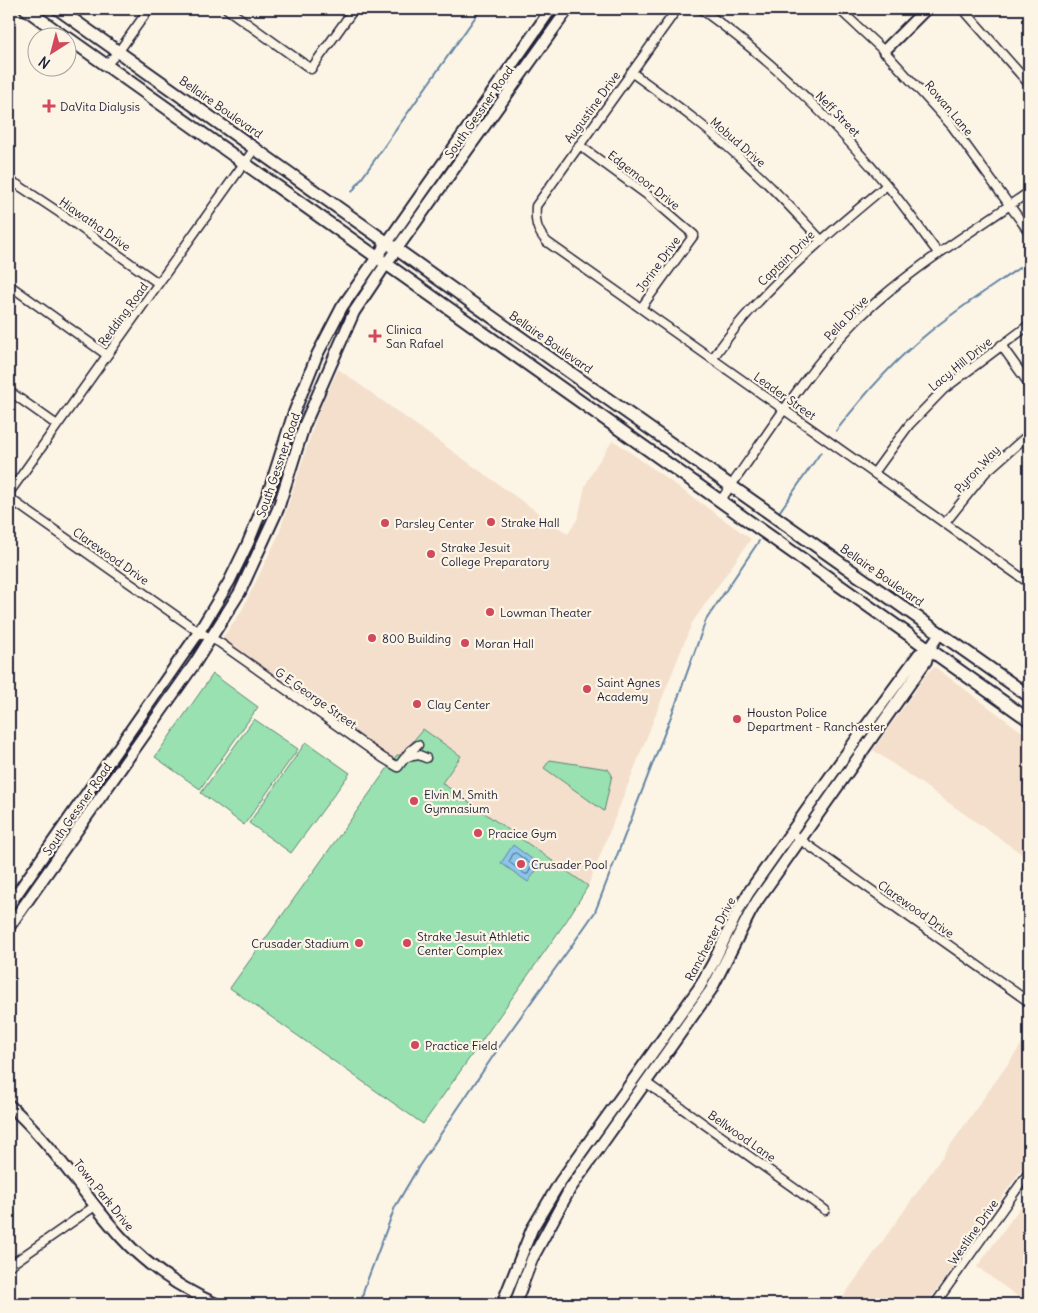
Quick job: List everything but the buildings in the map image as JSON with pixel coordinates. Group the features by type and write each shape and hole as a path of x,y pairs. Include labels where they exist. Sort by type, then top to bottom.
{"main road":[{"path":"26,9 53,28"},
{"name":"Bellaire Boulevard","path":"58,9 1029,696"},
{"name":"South Gessner Road","path":"9,927 155,720 240,592 278,509 304,426 331,361 381,260 387,242 552,9"},
{"name":"South Gessner Road","path":"9,906 199,632 229,582 248,544 268,494 293,415 317,355 342,307 381,260 397,249 568,9"},
{"path":"884,51 926,9"},
{"path":"528,42 539,49"},
{"path":"78,46 1029,720"},
{"path":"461,136 472,144"},
{"path":"527,364 537,349"},
{"path":"317,355 331,361"},
{"path":"626,434 637,419"},
{"name":"Ranchester Drive","path":"515,1304 532,1259 561,1205 626,1100 645,1082 691,1009 739,909 858,737 919,654 928,649 940,633"},
{"name":"Ranchester Drive","path":"502,1304 532,1229 541,1212 572,1167 626,1100 691,1009 720,974 750,914 927,659 928,649"},
{"path":"887,698 896,704"},
{"path":"144,712 155,720"},
{"path":"858,737 868,745"},
{"path":"95,781 106,790"},
{"path":"48,850 58,858"},
{"path":"739,909 750,914"},
{"name":"Town Park Drive","path":"9,1105 73,1175 95,1206 121,1237 152,1265 180,1286 216,1304"},
{"path":"572,1167 581,1174"},
{"path":"521,1255 532,1259"}],"street":[{"path":"106,66 119,52 149,9"},
{"path":"226,9 311,69 354,9"},
{"name":"Augustine Drive","path":"535,222 536,206 677,9"},
{"name":"Neff Street","path":"701,9 734,33 790,81 846,138 887,185 939,254"},
{"name":"Rowan Lane","path":"839,9 884,51 952,126 1029,232"},
{"path":"963,9 1029,84"},
{"name":"Mobud Drive","path":"631,72 690,115 746,163 821,240"},
{"name":"Edgemoor Drive","path":"579,145 650,197 694,235"},
{"name":"Redding Road","path":"9,493 255,148"},
{"name":"Hiawatha Drive","path":"9,181 18,185 158,283"},
{"name":"Captain Drive","path":"712,358 747,313 789,270 821,240 887,185"},
{"name":"Pella Drive","path":"720,501 822,359 856,321 892,289 1029,192"},
{"name":"Leader Street","path":"535,222 538,231 547,242 1029,583"},
{"name":"Jorine Drive","path":"641,308 694,235"},
{"path":"9,285 107,355"},
{"name":"Lacy Hill Drive","path":"874,473 909,426 944,389 1029,325"},
{"path":"1001,345 1029,384"},
{"path":"9,391 57,425"},
{"name":"Pyron Way","path":"945,523 985,473 1029,434"},
{"name":"Clarewood Drive","path":"9,498 199,632 211,638"},
{"name":"G E George Street","path":"211,638 366,747 398,767 406,757 419,756 426,758"},
{"path":"406,757 418,745"},
{"name":"Clarewood Drive","path":"791,833 1029,1002"},
{"name":"Bellwood Lane","path":"645,1082 825,1210"},
{"name":"Westline Drive","path":"935,1304 1029,1172"},
{"path":"9,1266 95,1206"}],"shaded area":[{"name":"Strake Jesuit College Preparatory","path":"338,369 568,534 578,518 585,486 613,440 751,539 692,623 588,886 442,783 461,756 423,729 402,755 397,755 389,767 305,704 217,645 241,612 278,536 318,413"},
{"path":"935,667 1029,737 1029,859 873,750 929,671"},
{"path":"1029,1034 1029,1159 927,1304 838,1304"},
{"path":"1029,1195 1029,1304 1028,1304 977,1267"}],"green space":[{"path":"213,674 258,707 200,789 155,757"},
{"path":"254,719 298,749 244,825 201,793"},
{"name":"Strake Jesuit Athletic Center Complex","path":"423,729 461,756 442,783 588,886 567,920 423,1124 230,988 397,755 402,755"},
{"path":"306,742 350,773 291,853 249,823"},
{"path":"550,760 608,769 612,775 604,811 544,768"}],"water":[{"name":"Crusader Pool","path":"513,845 540,865 528,882 501,863"}],"waterway":[{"path":"352,192 481,9"},
{"path":"836,431 879,380 914,345 977,296 1029,261"},
{"path":"780,511 821,452"},
{"path":"361,1304 364,1289 395,1207 419,1166 506,1037 595,912 675,706 706,620 759,541"}],"place":[{"name":"DaVita Dialysis","path":"49,106"},
{"name":"Clinica San Rafael","path":"375,336"},
{"name":"Strake Hall","path":"491,522"},
{"name":"Parsley Center","path":"385,523"},
{"name":"Strake Jesuit College Preparatory","path":"431,554"},
{"name":"Lowman Theater","path":"490,612"},
{"name":"800 Building","path":"372,638"},
{"name":"Moran Hall","path":"465,643"},
{"name":"Saint Agnes Academy","path":"587,689"},
{"name":"Clay Center","path":"417,704"},
{"name":"Houston Police Department - Ranchester","path":"737,719"},
{"name":"Elvin M. Smith Gymnasium","path":"414,801"},
{"name":"Pracice Gym","path":"478,833"},
{"name":"Crusader Pool","path":"521,864"},
{"name":"Crusader Stadium","path":"359,943"},
{"name":"Strake Jesuit Athletic Center Complex","path":"407,943"},
{"name":"Practice Field","path":"415,1045"}]}
